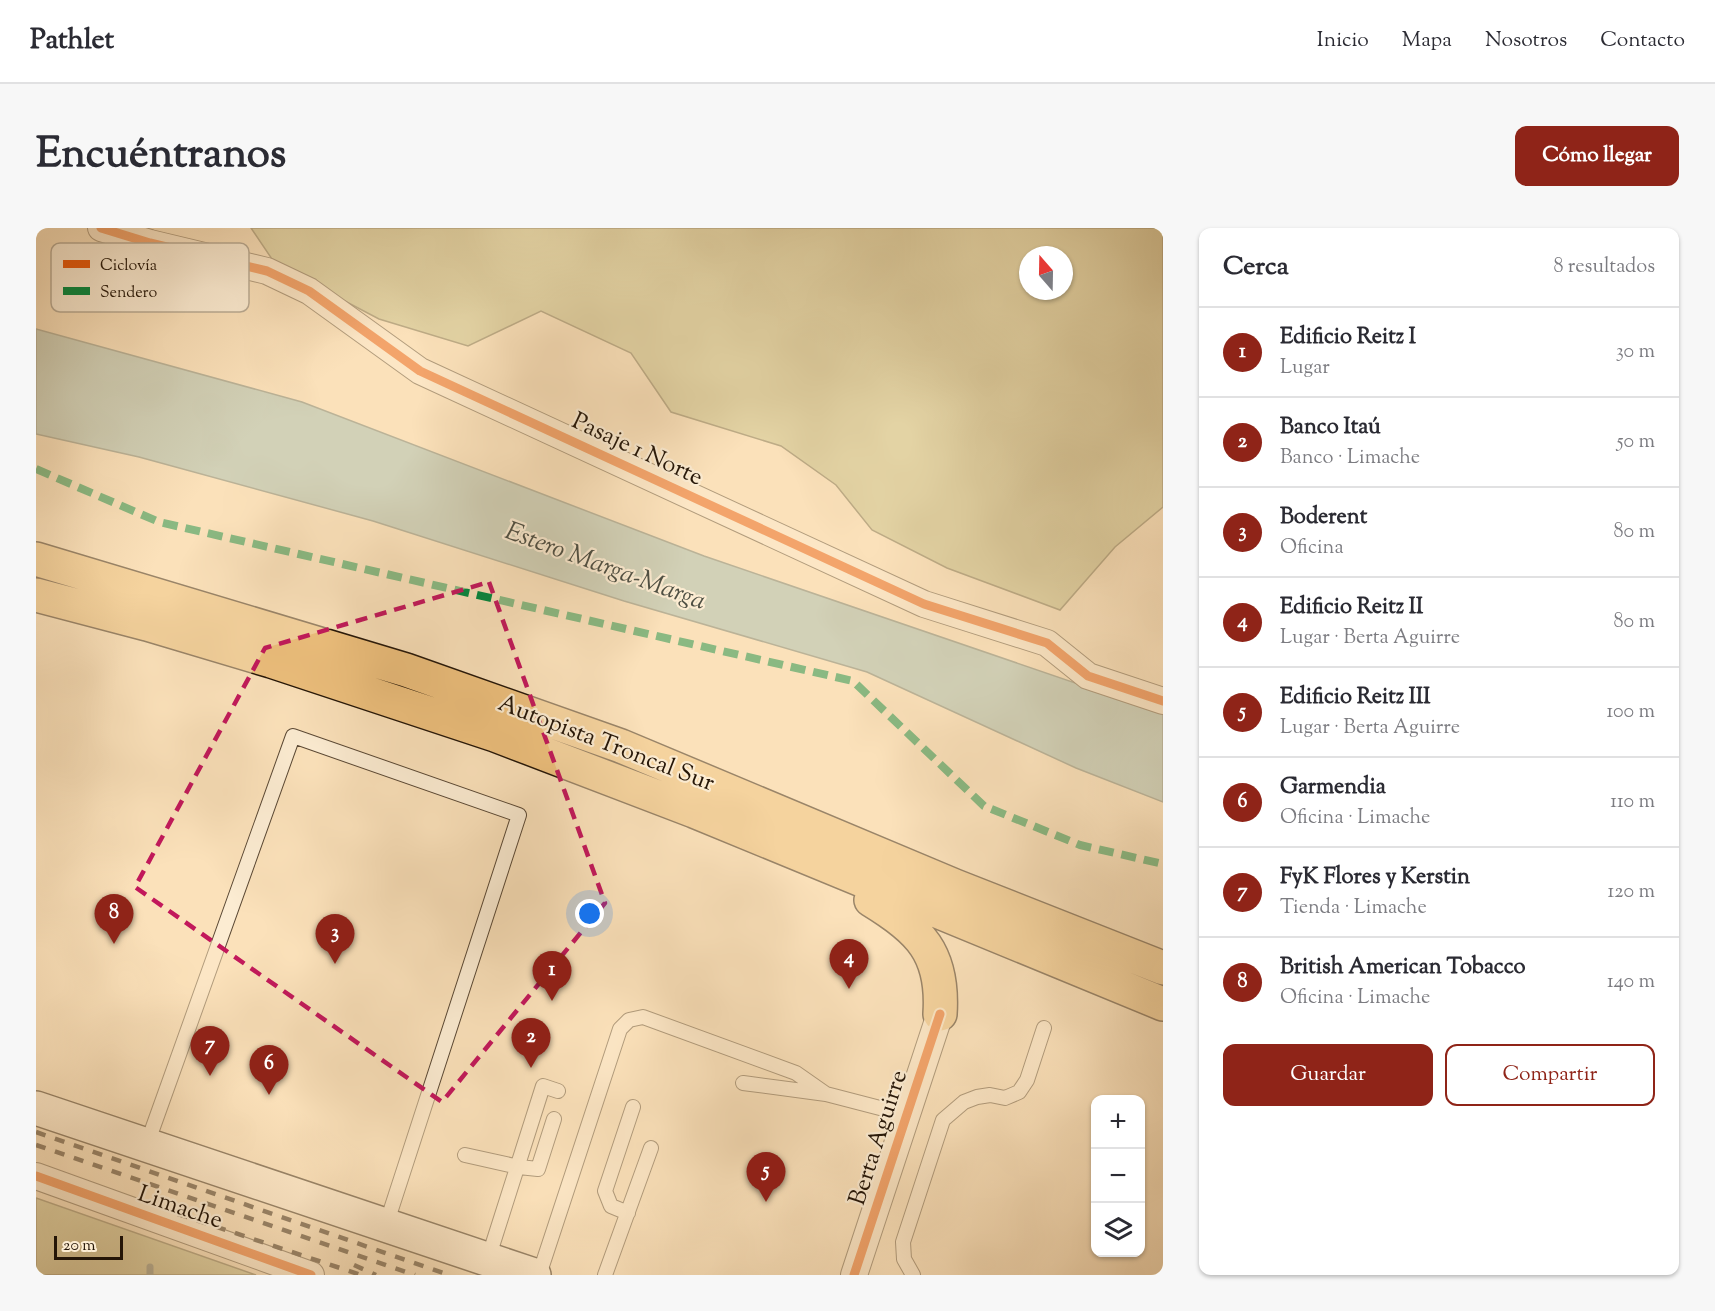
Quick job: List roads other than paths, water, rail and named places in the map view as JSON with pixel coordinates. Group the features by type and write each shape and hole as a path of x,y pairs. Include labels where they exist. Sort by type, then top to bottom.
{"highway":[{"name":"Autopista Troncal Sur","path":"36,559 406,670 621,746 956,886 1163,968"},
{"name":"Autopista Troncal Sur","path":"36,595 147,624 271,661 405,704 595,772 1163,1004"},
{"path":"793,852 891,912 915,931 932,957 937,970 940,985 940,1014"}],"main road":[{"name":"Limache","path":"36,1108 537,1275"}],"street":[{"name":"Pasaje 1 Norte","path":"101,228 150,243"},
{"name":"Pasaje 1 Norte","path":"249,267 267,271 309,291 420,371 924,604 1047,643 1088,676 1163,701"},
{"name":"Berta Aguirre","path":"854,1275 940,1014"},
{"name":"Limache","path":"36,1176 311,1275"}],"lane":[{"path":"147,1144 293,736 519,815 386,1225"},
{"path":"537,1275 620,1029 630,1020 643,1017 796,1073 826,1094"},
{"path":"913,1275 904,1259 903,1242 943,1120 956,1107 970,1099 990,1095 1005,1098 1019,1092 1027,1080 1044,1028"},
{"path":"743,1083 826,1094 907,1115"},
{"path":"488,1259 543,1086 558,1090"},
{"path":"628,1213 611,1206 605,1191 633,1107"},
{"path":"465,1155 538,1169 554,1119"},
{"path":"605,1275 651,1148"}],"water":[{"name":"Estero Marga-Marga","path":"36,329 302,402 704,556 1163,713 1163,802 1076,768 867,672 624,601 373,521 139,457 36,434"}],"waterway":[{"path":"150,1267 150,1275"}],"railway":[{"path":"36,1132 449,1275"},
{"path":"36,1145 415,1275"},
{"path":"178,1214 361,1275"},
{"path":"354,1265 376,1275"}],"place":[{"name":"British American Tobacco","path":"114,944"},
{"name":"Boderent","path":"335,964"},
{"name":"Edificio Reitz II","path":"849,989"},
{"name":"Edificio Reitz I","path":"552,1001"},
{"name":"Banco Itaú","path":"531,1068"},
{"name":"FyK Flores y Kerstin","path":"210,1076"},
{"name":"Garmendia","path":"269,1095"},
{"name":"Edificio Reitz III","path":"766,1202"}]}
